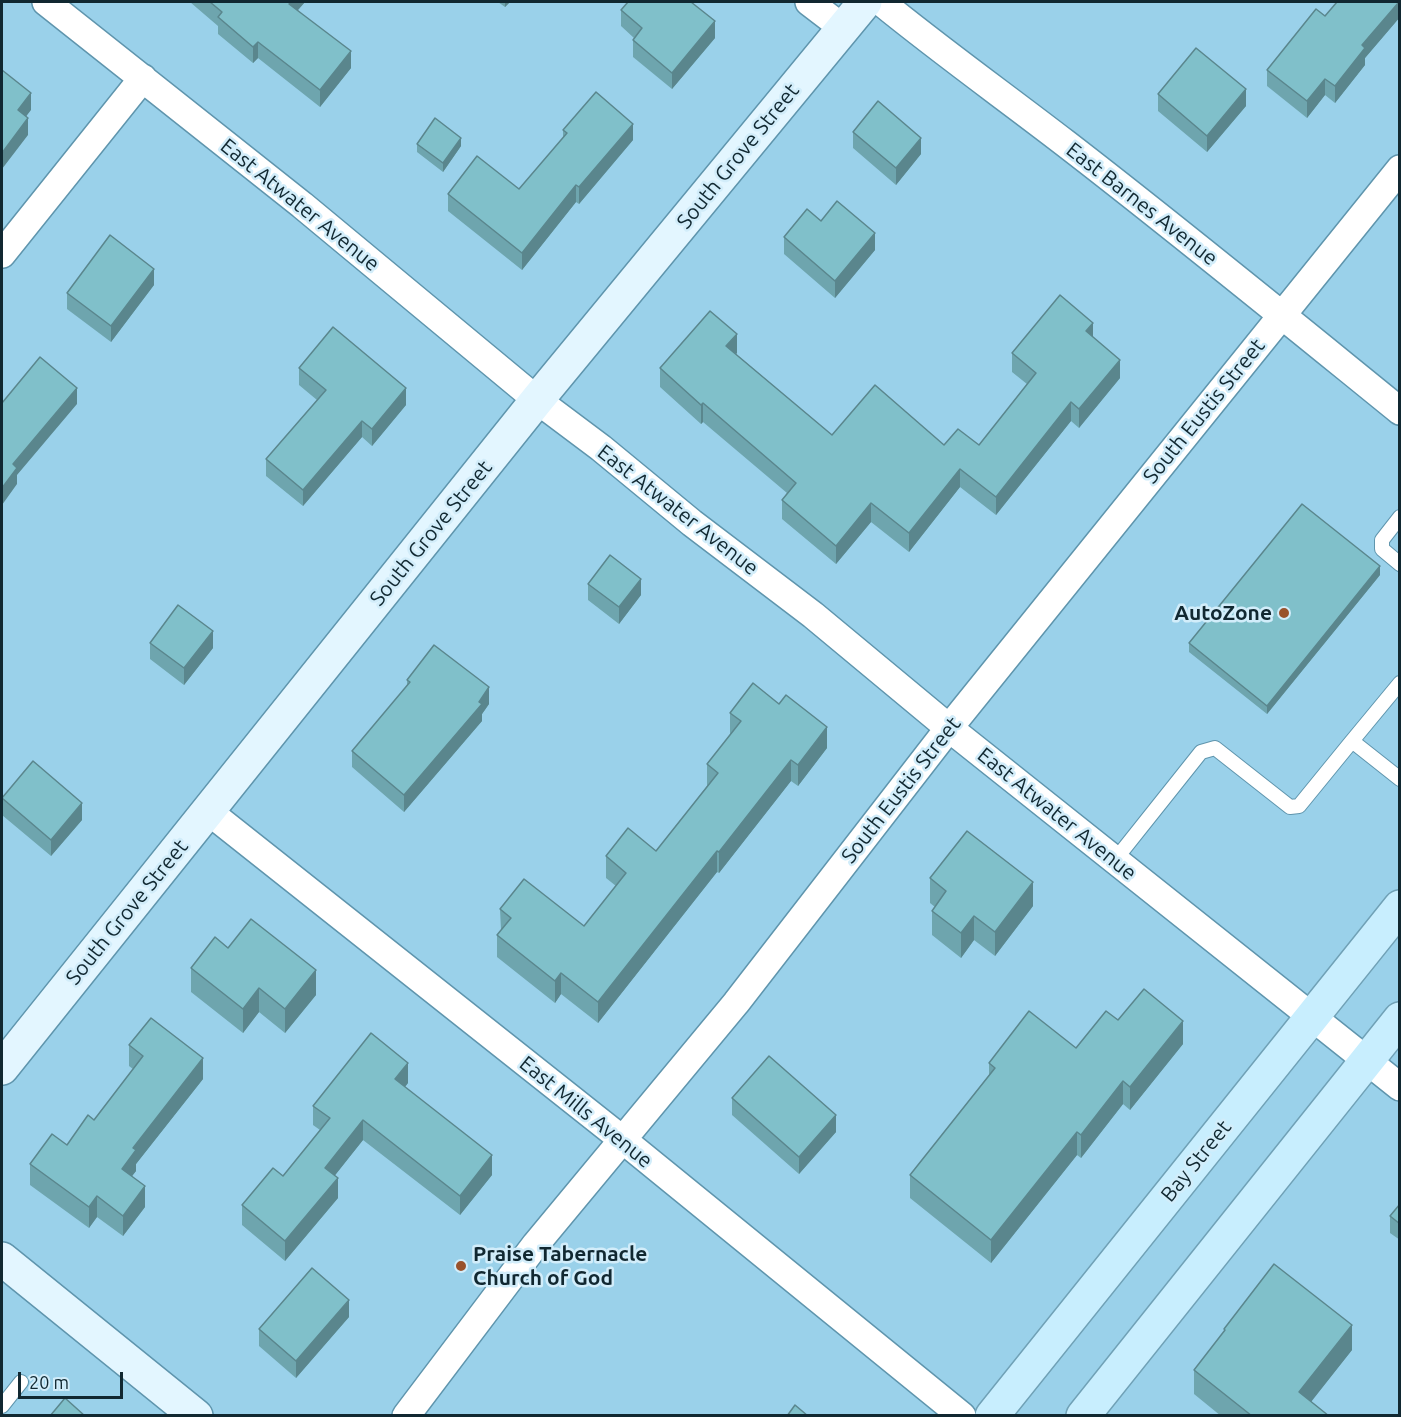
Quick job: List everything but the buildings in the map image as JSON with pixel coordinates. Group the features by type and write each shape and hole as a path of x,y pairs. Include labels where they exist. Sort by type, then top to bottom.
{"main road":[{"name":"Bay Street","path":"992,1416 1400,907"},
{"path":"1083,1416 1400,1019"}],"street":[{"name":"East Atwater Avenue","path":"46,2 302,205 537,400 813,615 949,728 1400,1088"},
{"path":"809,2 843,28"},
{"name":"South Grove Street","path":"2,1068 537,400 865,2"},
{"name":"East Barnes Avenue","path":"881,2 926,39 1066,144 1400,411"},
{"path":"2,254 142,78"},
{"name":"South Eustis Street","path":"406,1416 537,1244 736,1003 949,728 1400,169"},
{"name":"East Mills Avenue","path":"208,812 623,1140 962,1416"},
{"path":"2,1259 196,1416"}],"lane":[{"path":"1400,518 1382,540 1382,549 1400,564"},
{"path":"1115,860 1201,752 1215,748 1290,807 1299,806 1400,683"},
{"path":"1352,741 1400,779"},
{"path":"2,1406 21,1382"}],"place":[{"name":"AutoZone","path":"1284,613"},
{"name":"Praise Tabernacle Church of God","path":"461,1266"}]}
